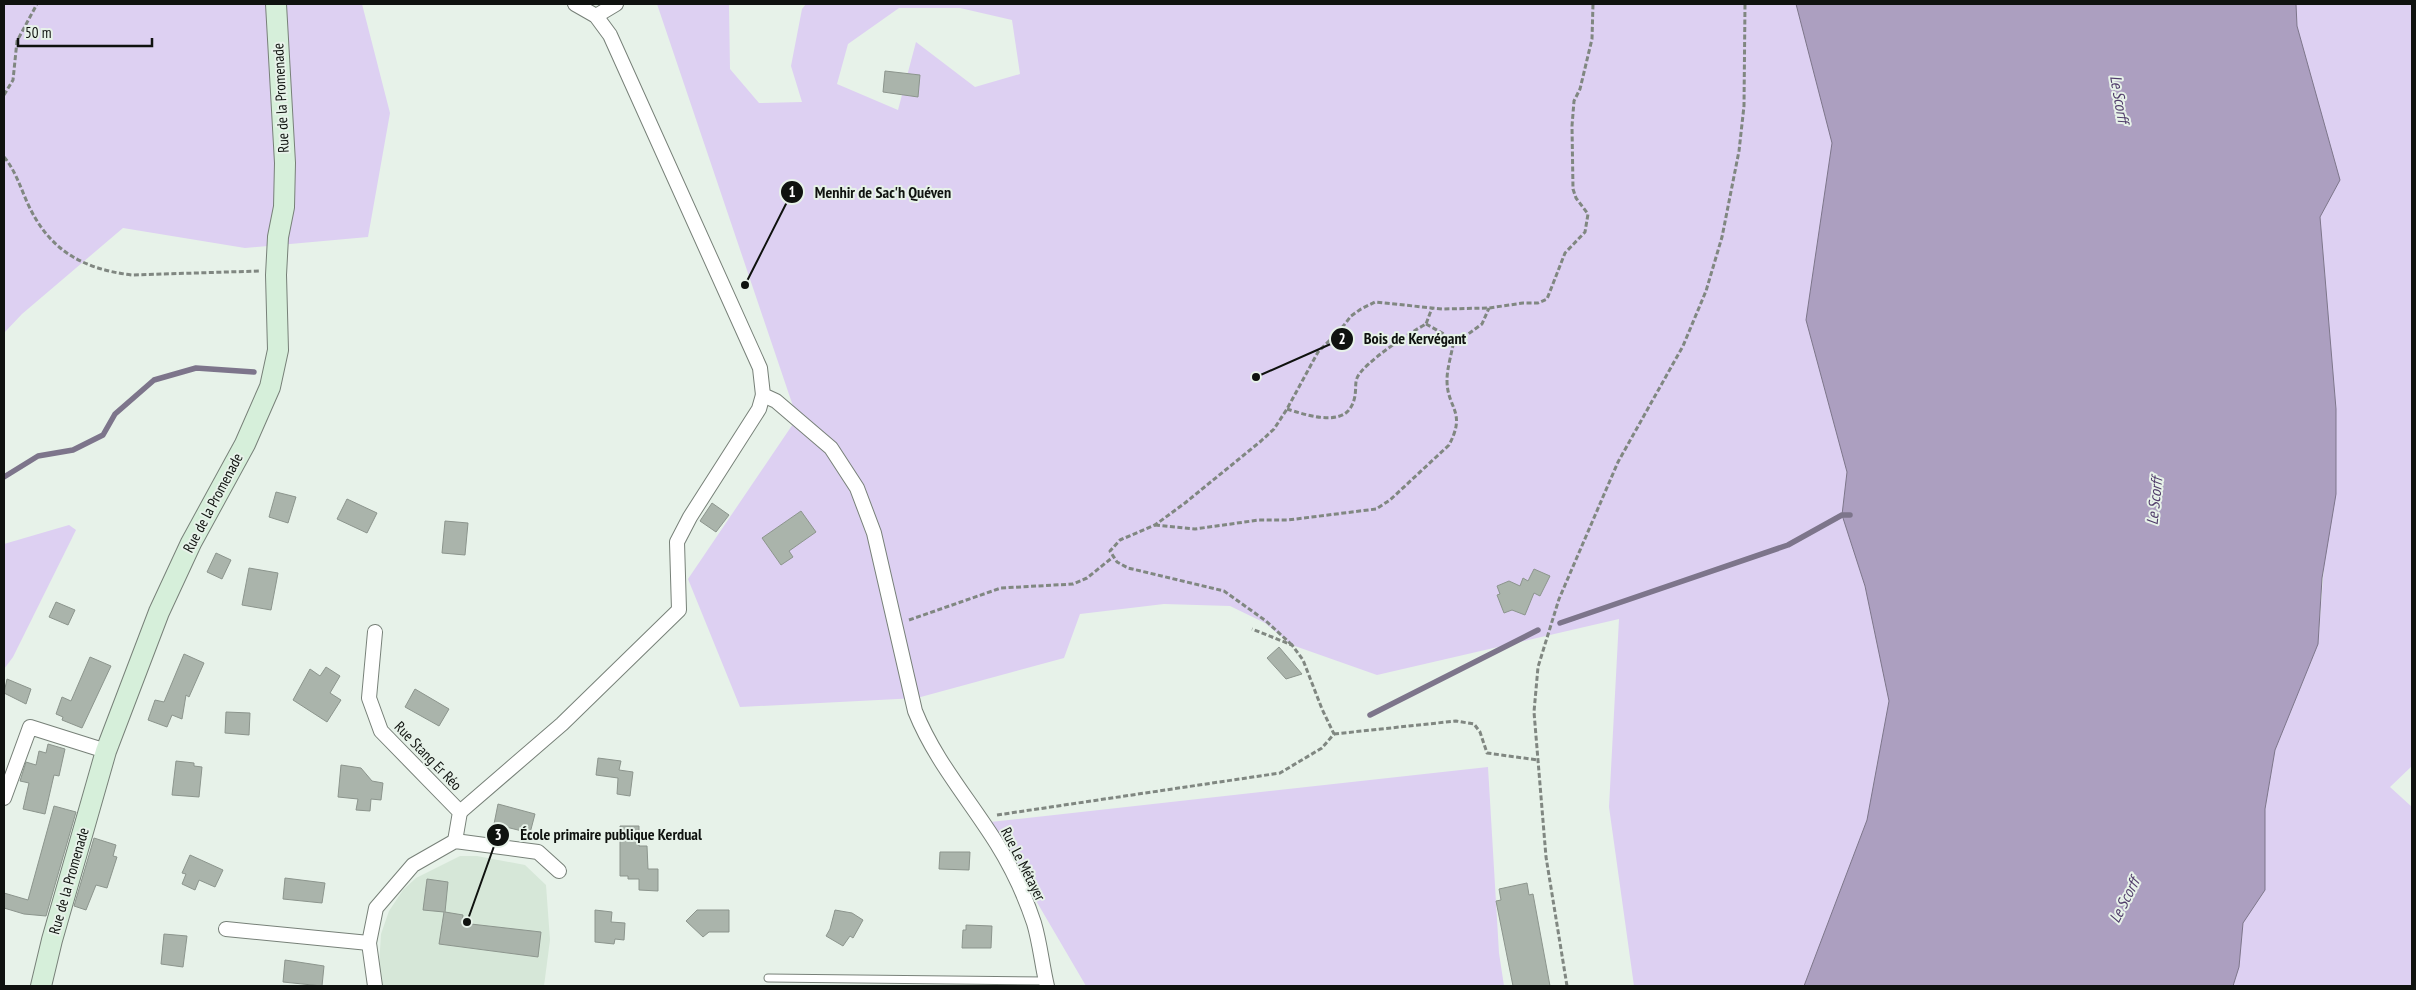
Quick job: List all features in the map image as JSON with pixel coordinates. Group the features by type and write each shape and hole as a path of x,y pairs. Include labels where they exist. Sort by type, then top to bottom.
{"street":[{"name":"Rue de la Promenade","path":"41,986 52,940 106,751 159,612 190,543 245,444 270,387 278,350 276,271 278,237 284,207 285,163 276,4"},
{"path":"460,812 562,724 679,610 677,542 690,517 759,409 763,395 760,368 610,35 596,16 575,4"},
{"path":"596,16 616,4"},
{"name":"Rue Le Métayer","path":"763,395 776,401 831,448 857,488 874,533 915,711 924,736 941,764 997,844 1019,886 1034,924 1047,984"},
{"name":"Rue Stang Er Réo","path":"375,632 369,698 381,731 460,812 455,841"},
{"path":"4,798 30,727 106,751"},
{"path":"375,986 369,943 376,908 413,865 455,841 538,852 559,871"},
{"path":"226,929 369,943"}],"lane":[{"path":"768,978 1047,984"}],"path":[{"path":"4,95 13,80 17,41 37,4"},
{"path":"1334,734 1303,660 1292,646 1266,621 1224,591 1128,568 1113,557 1110,551 1114,544 1154,525 1252,450 1274,429 1318,352 1342,329 1351,316 1361,308 1375,302 1432,308 1489,308 1513,304 1538,303 1547,299 1565,253 1585,232 1588,214 1573,189 1572,126 1574,101 1580,89 1592,39 1593,4"},
{"path":"1567,986 1546,856 1534,712 1538,667 1547,634 1618,462 1683,346 1706,291 1722,237 1739,151 1744,106 1745,4"},
{"path":"4,157 16,176 33,216 49,239 61,251 93,267 132,275 276,271"},
{"path":"1287,409 1315,418 1338,417 1350,409 1357,392 1357,378 1365,367 1409,333 1426,324 1432,308"},
{"path":"1154,525 1195,529 1259,520 1288,520 1376,510 1390,500 1449,445 1455,434 1457,419 1455,406 1448,394 1446,379 1453,345 1482,324 1489,308"},
{"path":"1426,324 1444,334 1453,345"},
{"path":"896,624 1001,588 1072,584 1086,578 1113,557"},
{"path":"1252,629 1292,646"},
{"path":"979,818 1280,773 1322,748 1334,734 1456,721 1474,724 1480,732 1487,753 1538,760"}],"shaded area":[{"path":"4,4 362,4 390,113 368,237 245,248 123,228 22,314 4,333"},
{"path":"657,4 729,4 730,69 759,103 802,102 791,66 802,9 806,4 1796,4 1832,143 1806,320 1847,472 1842,515 1865,586 1889,701 1867,820 1804,986 1634,986 1609,807 1619,619 1377,675 1292,645 1265,623 1230,606 1164,604 1080,614 1064,658 917,698 740,707 688,579 797,418","holes":["899,8 960,8 1012,20 1020,74 975,87 916,42 898,110 837,84 848,44"]},
{"path":"2296,4 2412,4 2412,766 2390,787 2412,807 2412,986 2233,986 2239,967 2243,923 2265,890 2265,809 2275,750 2318,644 2336,409 2320,217 2340,180 2297,26"},
{"path":"69,525 76,530 13,657 4,669 4,544"},
{"path":"1488,767 1499,953 1504,986 1086,986 990,822"},
{"path":"460,856 477,856 525,865 546,885 550,940 544,986 380,986 381,934 389,911 403,890 416,878"}],"water":[{"name":"Le Scorff","path":"1796,4 2296,4 2297,26 2340,180 2320,217 2336,409 2336,494 2322,578 2318,644 2275,750 2265,809 2265,890 2243,923 2239,967 2233,986 1804,986 1867,820 1889,701 1865,586 1842,515 1847,472 1806,320 1832,143"}],"building":[{"path":"885,71 920,75 918,97 883,92"},
{"path":"276,492 296,497 288,523 269,517"},
{"path":"347,499 377,513 367,533 337,519"},
{"path":"712,503 729,515 716,532 700,521"},
{"path":"801,511 816,532 789,551 793,557 781,565 762,538"},
{"path":"445,521 468,523 465,555 442,553"},
{"path":"216,553 231,560 222,579 207,572"},
{"path":"249,568 278,573 271,610 242,605"},
{"path":"1534,569 1550,576 1540,596 1534,593 1525,615 1512,610 1504,613 1497,595 1500,594 1497,586 1509,581 1520,586 1523,578 1528,581"},
{"path":"56,602 75,610 68,625 49,617"},
{"path":"1279,647 1302,674 1286,679 1267,658"},
{"path":"184,654 204,663 189,697 186,695 182,719 172,715 167,727 148,720 155,700 164,702"},
{"path":"90,657 111,666 82,728 62,720 63,717 56,714 62,697 71,701"},
{"path":"326,667 340,676 330,693 341,700 327,722 293,700 310,669 320,676"},
{"path":"7,679 31,689 26,704 4,693"},
{"path":"415,689 449,709 439,726 405,707"},
{"path":"226,712 250,713 249,735 225,733"},
{"path":"48,744 65,749 59,776 54,775 45,814 23,809 29,783 20,781 26,762 36,765 39,751 46,753"},
{"path":"598,758 621,761 619,770 633,772 630,796 617,794 618,778 596,775"},
{"path":"176,761 194,763 194,766 202,767 199,797 172,795"},
{"path":"341,765 361,768 372,781 383,783 381,800 371,799 370,811 356,810 358,799 338,797"},
{"path":"498,804 535,814 530,833 494,824"},
{"path":"54,806 76,812 46,916 24,914 4,908 4,893 28,900"},
{"path":"620,826 639,826 639,846 647,846 648,869 658,869 658,891 639,890 639,879 628,879 628,876 620,876"},
{"path":"94,838 116,845 113,856 117,857 107,888 96,885 86,910 74,906"},
{"path":"940,852 970,852 969,870 939,869"},
{"path":"190,855 223,870 215,887 199,880 195,890 182,884 186,874 182,873"},
{"path":"285,878 325,883 322,903 283,899"},
{"path":"427,879 448,882 445,912 463,915 462,923 541,932 538,957 439,944 444,912 423,910"},
{"path":"1527,883 1529,895 1533,894 1550,986 1513,986 1496,901 1501,900 1499,889"},
{"path":"595,910 612,912 611,922 625,923 624,940 615,939 614,944 595,942"},
{"path":"697,910 729,910 729,932 709,932 703,937 686,921"},
{"path":"835,910 852,913 863,920 853,938 850,936 843,946 826,936"},
{"path":"966,925 992,926 991,948 962,948 963,930 966,930"},
{"path":"164,934 187,936 183,967 161,964"},
{"path":"285,960 324,966 322,986 283,982"}],"waterway":[{"path":"4,477 38,456 73,450 103,435 115,414 154,380 196,368 254,372"},
{"path":"1560,623 1788,545 1842,515 1850,515"},
{"path":"1370,715 1538,630"}],"place":[{"name":"Menhir de Sac'h Quéven","path":"745,285"},
{"name":"Bois de Kervégant","path":"1256,377"},
{"name":"École primaire publique Kerdual","path":"467,922"}]}
